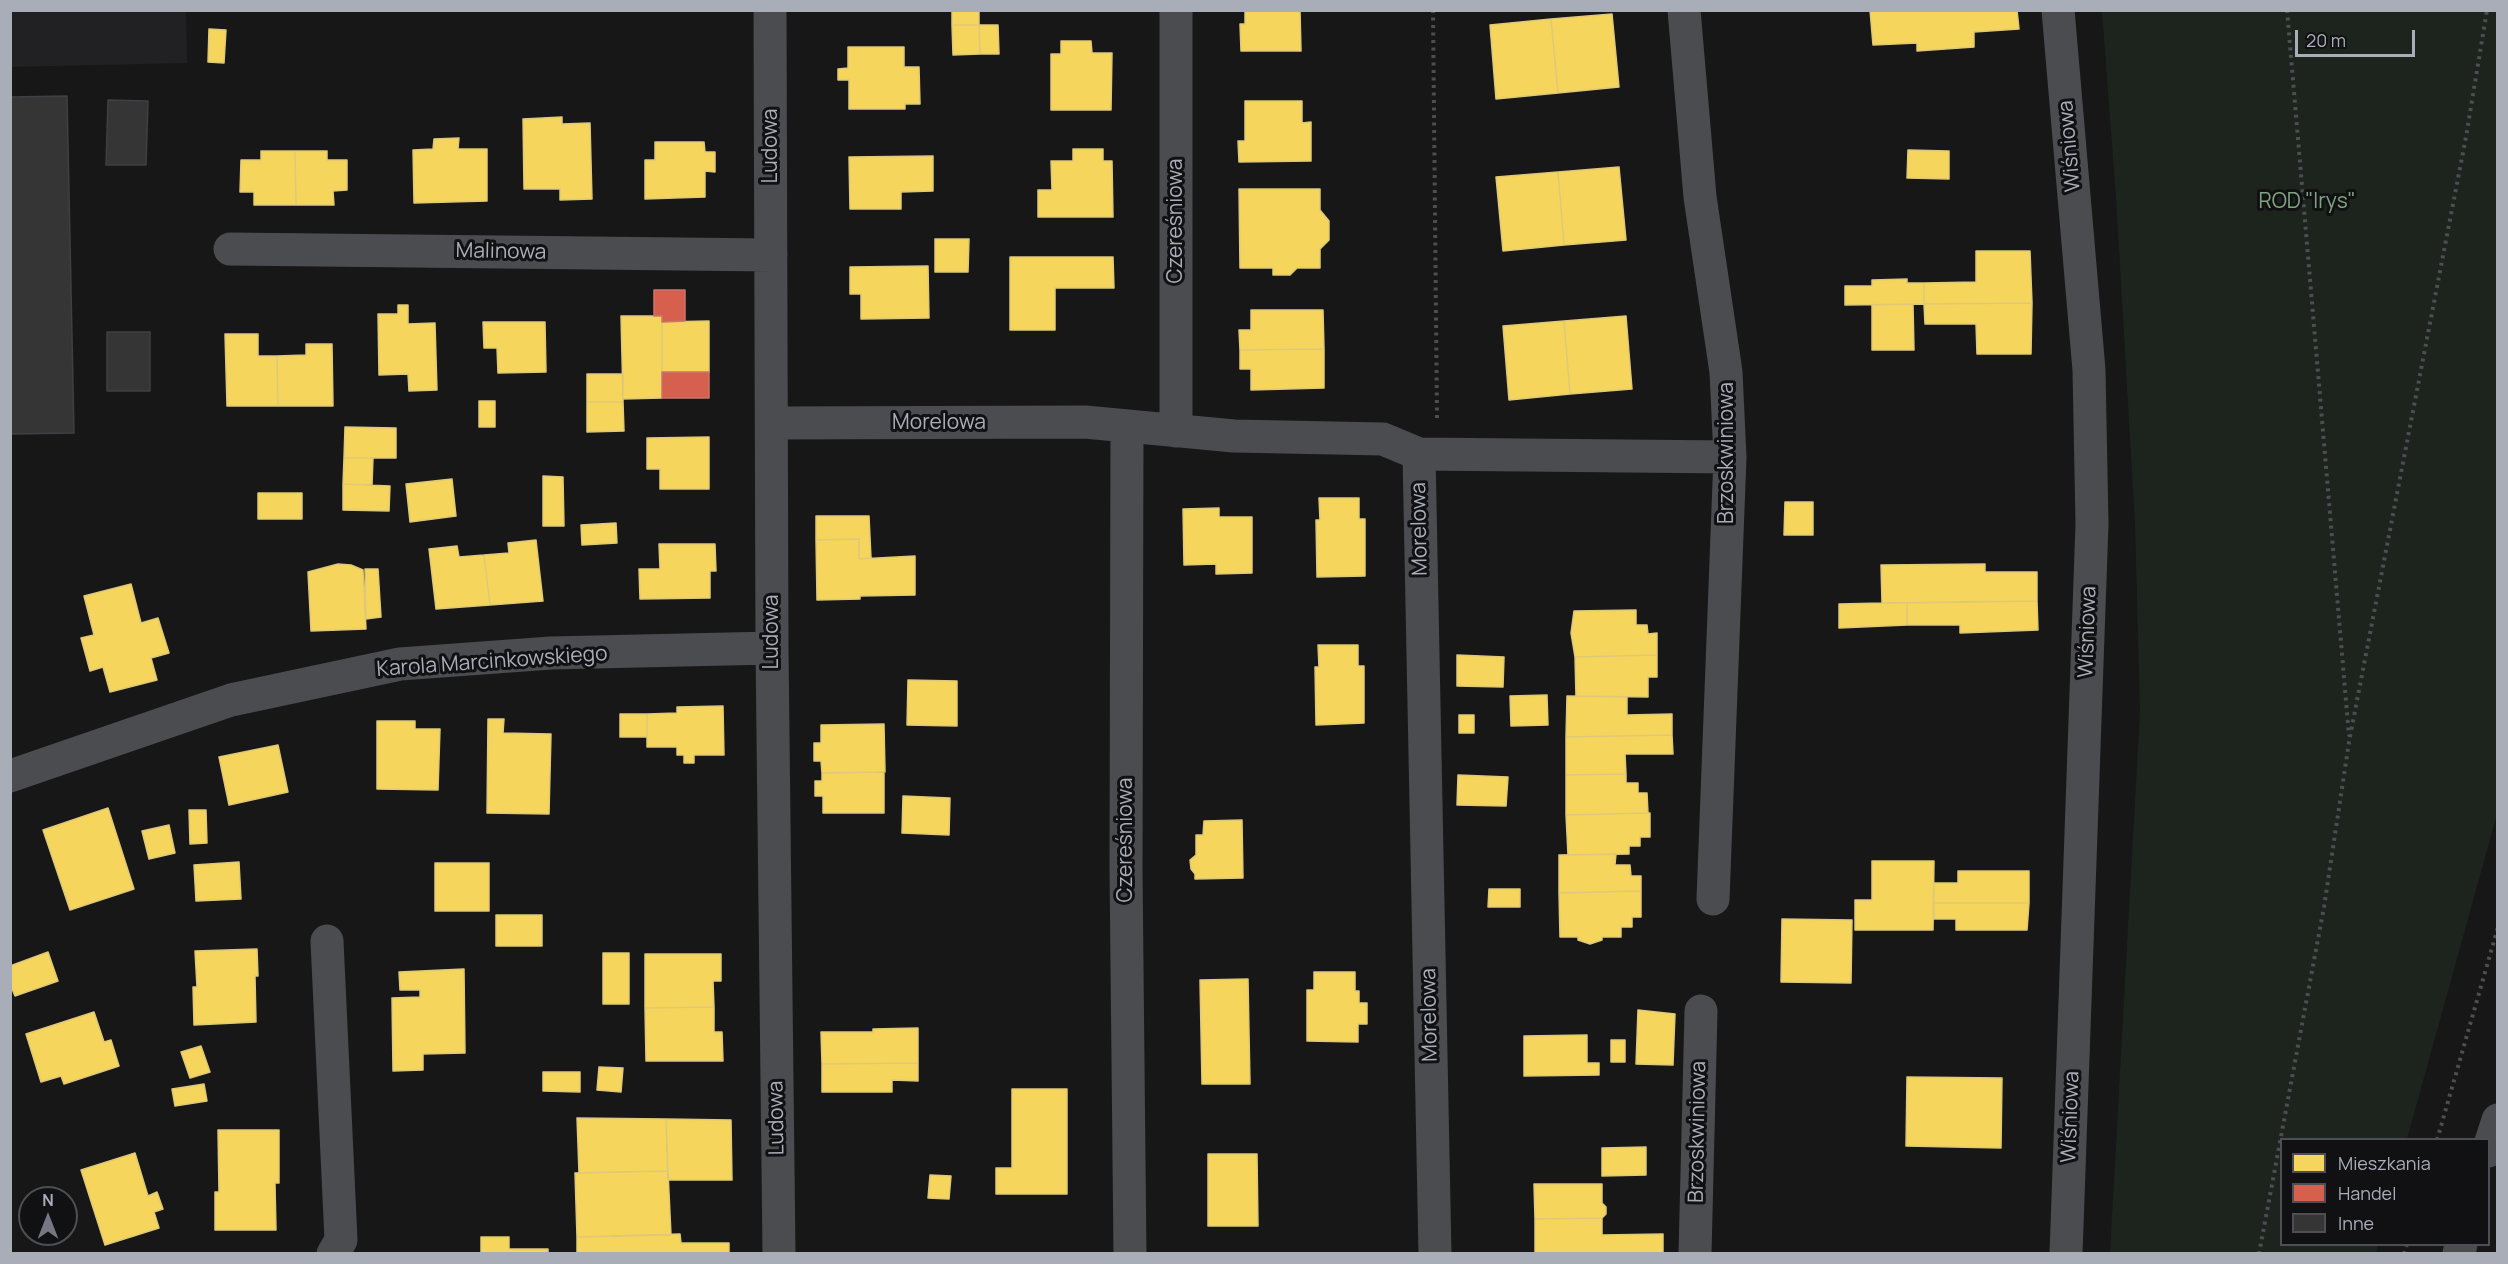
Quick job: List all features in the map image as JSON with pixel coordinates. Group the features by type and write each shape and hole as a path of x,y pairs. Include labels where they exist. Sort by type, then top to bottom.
{"street":[{"name":"Ludowa","path":"770,10 772,648 779,1254"},
{"name":"Czereśniowa","path":"1176,10 1176,431"},
{"name":"Brzoskwiniowa","path":"1684,10 1700,197 1726,372 1730,457 1713,898"},
{"name":"Wiśniowa","path":"2058,10 2089,370 2092,524 2066,1254"},
{"name":"Malinowa","path":"230,249 771,255"},
{"name":"Morelowa","path":"773,423 1084,422 1234,436 1383,439 1427,454 1435,1254"},
{"name":"Czereśniowa","path":"1127,427 1126,868 1130,1254"},
{"path":"1427,454 1730,457"},
{"name":"Karola Marcinkowskiego","path":"10,776 231,700 400,664 551,653 772,648"},
{"path":"327,941 341,1240 333,1254"},
{"name":"Brzoskwiniowa","path":"1695,1254 1701,1011"},
{"path":"2490,1145 2498,1120"}],"path":[{"path":"1427,454 1438,406 1433,10"},
{"path":"2287,10 2349,742"},
{"path":"2281,1138 2325,907 2349,742 2466,137 2487,10"},
{"path":"2438,1138 2498,927"},
{"path":"2259,1254 2280,1144"}],"shaded area":[{"path":"10,11 186,11 187,63 11,67"}],"green space":[{"name":"ROD \"Irys\"","path":"2102,11 2497,11 2497,814 2407,1138 2280,1138 2280,1246 2378,1246 2376,1253 2110,1253 2140,711 2135,524 2116,197"}],"building: Mieszkania":[{"path":"952,10 979,10 979,25 952,25"},
{"path":"1245,10 1300,10 1301,51 1241,51 1240,24 1245,24"},
{"path":"1870,10 2017,10 2019,29 1974,32 1974,47 1917,51 1917,43 1873,45"},
{"path":"1612,14 1619,87 1558,93 1551,19"},
{"path":"1551,19 1558,93 1496,99 1490,25"},
{"path":"952,25 979,25 980,54 953,55"},
{"path":"979,25 998,25 999,54 980,54"},
{"path":"209,29 226,30 224,63 208,62"},
{"path":"1061,41 1091,41 1092,53 1112,53 1111,110 1051,110 1051,54 1061,54"},
{"path":"848,47 904,47 904,67 919,67 920,104 905,104 905,109 849,109 849,80 838,80 838,69 848,68"},
{"path":"1245,101 1302,101 1302,123 1311,122 1311,161 1239,162 1238,141 1245,141"},
{"path":"562,117 562,124 590,123 592,199 560,200 560,189 524,189 523,119"},
{"path":"459,138 458,149 487,149 487,201 414,203 413,150 433,149 434,139"},
{"path":"655,142 704,142 705,152 715,152 715,172 705,171 705,197 645,199 645,160 655,160"},
{"path":"1073,149 1103,149 1103,161 1112,161 1113,217 1038,217 1038,190 1052,190 1051,161 1073,161"},
{"path":"1908,150 1949,151 1949,179 1907,178"},
{"path":"261,151 295,151 296,205 254,205 254,192 240,192 241,160 261,160"},
{"path":"295,151 327,151 327,160 347,160 347,190 333,191 334,205 296,205"},
{"path":"933,156 933,191 901,192 901,209 850,209 849,157"},
{"path":"1619,167 1626,240 1564,245 1558,172"},
{"path":"1558,172 1564,245 1503,251 1496,177"},
{"path":"1239,189 1320,189 1320,210 1329,221 1329,240 1320,249 1320,268 1297,268 1290,275 1273,275 1273,268 1240,268"},
{"path":"935,239 969,239 968,272 935,272"},
{"path":"1976,251 2030,251 2032,303 1924,304 1924,283 1976,282"},
{"path":"1010,257 1113,257 1114,288 1055,288 1055,330 1010,330"},
{"path":"928,266 929,318 861,319 861,294 850,294 850,267"},
{"path":"1907,279 1907,283 1924,283 1924,304 1845,305 1845,286 1872,286 1872,280"},
{"path":"2032,303 2031,354 1977,354 1976,324 1925,324 1924,304"},
{"path":"1913,304 1914,350 1872,350 1872,305"},
{"path":"398,305 408,305 408,324 435,323 437,390 409,391 408,374 379,375 378,314 398,314"},
{"path":"1251,310 1323,310 1324,349 1240,350 1239,330 1251,330"},
{"path":"621,316 662,316 662,398 623,399"},
{"path":"1626,316 1632,389 1570,394 1564,321"},
{"path":"709,321 709,372 662,372 662,322"},
{"path":"1564,321 1570,394 1509,400 1503,326"},
{"path":"483,322 545,322 546,372 498,373 497,348 484,348"},
{"path":"225,334 258,334 258,356 277,356 278,406 227,406"},
{"path":"306,344 332,344 333,406 278,406 277,356 306,355"},
{"path":"1324,349 1324,388 1251,390 1251,369 1240,369 1240,350"},
{"path":"587,374 623,374 623,402 587,402"},
{"path":"479,401 495,401 495,427 479,427"},
{"path":"587,402 623,402 624,431 587,432"},
{"path":"345,427 396,428 396,458 344,458"},
{"path":"709,437 709,489 660,489 660,469 647,469 647,438"},
{"path":"344,458 373,458 372,485 343,484"},
{"path":"543,476 563,477 564,526 543,526"},
{"path":"452,479 456,516 410,522 406,484"},
{"path":"343,484 390,486 389,511 343,510"},
{"path":"258,493 302,493 302,519 258,519"},
{"path":"1319,498 1359,498 1359,519 1365,519 1365,576 1317,577 1316,520 1320,520"},
{"path":"1785,502 1813,502 1813,535 1784,535"},
{"path":"1219,508 1219,517 1252,517 1252,573 1216,574 1216,564 1184,565 1183,509"},
{"path":"816,516 869,516 871,558 859,559 859,539 816,540"},
{"path":"616,523 617,543 582,545 581,525"},
{"path":"859,539 859,559 915,556 915,595 860,596 860,599 817,600 816,540"},
{"path":"536,540 543,601 490,605 484,555 509,553 508,543"},
{"path":"659,544 715,544 716,571 710,571 710,598 640,599 639,569 660,569"},
{"path":"457,546 459,557 484,555 490,605 436,609 429,549"},
{"path":"338,564 351,565 363,570 366,629 311,631 308,572"},
{"path":"1985,564 1985,572 2037,572 2037,601 1882,603 1881,565"},
{"path":"365,569 378,569 381,617 366,619"},
{"path":"131,584 141,623 158,618 169,653 151,658 157,680 110,692 103,667 90,671 81,638 94,635 84,596"},
{"path":"2037,601 2038,630 1960,633 1960,625 1907,625 1907,603"},
{"path":"1907,603 1907,625 1839,628 1839,604"},
{"path":"1636,610 1636,625 1647,625 1648,634 1657,633 1657,655 1575,657 1571,633 1574,611"},
{"path":"1318,645 1358,645 1358,666 1364,666 1364,723 1316,725 1315,667 1319,667"},
{"path":"1457,655 1504,657 1503,687 1457,686"},
{"path":"1657,655 1657,677 1648,677 1648,697 1576,696 1575,657"},
{"path":"908,680 957,681 957,726 907,725"},
{"path":"1547,695 1548,725 1511,726 1510,696"},
{"path":"1567,696 1627,697 1627,715 1672,714 1672,735 1566,737"},
{"path":"723,706 724,755 694,755 694,763 684,763 684,755 677,755 677,747 647,747 647,714 677,713 677,707"},
{"path":"620,714 647,714 647,737 620,737"},
{"path":"1459,715 1474,715 1474,733 1459,733"},
{"path":"488,719 504,719 503,733 551,734 549,814 487,813"},
{"path":"377,721 415,721 415,729 440,729 438,790 377,789"},
{"path":"884,724 885,772 822,773 821,761 814,761 814,743 821,743 821,725"},
{"path":"1672,735 1673,754 1625,754 1626,774 1566,775 1566,737"},
{"path":"278,745 288,792 229,805 219,757"},
{"path":"884,772 884,813 823,813 823,796 815,796 815,781 822,781 822,773"},
{"path":"1626,774 1626,783 1638,783 1638,793 1647,793 1648,813 1566,815 1566,775"},
{"path":"1458,775 1508,777 1506,806 1457,805"},
{"path":"903,796 950,798 949,835 902,833"},
{"path":"108,808 134,889 70,910 43,830"},
{"path":"189,810 206,810 207,843 190,844"},
{"path":"1650,813 1650,837 1640,837 1640,846 1629,846 1629,854 1568,855 1566,815"},
{"path":"1242,820 1243,878 1195,879 1190,860 1196,855 1196,835 1203,835 1204,821"},
{"path":"169,825 175,853 149,859 142,831"},
{"path":"1616,854 1615,865 1630,865 1631,876 1641,876 1641,891 1559,893 1559,855"},
{"path":"1872,861 1934,861 1933,930 1855,930 1855,900 1872,900"},
{"path":"239,862 241,899 196,901 194,865"},
{"path":"435,863 489,863 489,911 435,911"},
{"path":"1958,871 2029,871 2029,903 1934,903 1934,883 1958,883"},
{"path":"1489,889 1520,889 1520,907 1488,907"},
{"path":"1641,891 1641,917 1632,917 1632,927 1621,927 1621,937 1602,937 1602,940 1590,944 1578,940 1578,937 1560,937 1559,893"},
{"path":"1934,903 2029,903 2027,930 1956,930 1956,919 1934,919"},
{"path":"496,915 542,915 542,946 496,946"},
{"path":"1782,919 1852,920 1851,983 1781,982"},
{"path":"257,949 256,1022 194,1025 193,987 197,987 195,951"},
{"path":"48,952 58,981 15,996 10,984 10,966"},
{"path":"603,953 629,953 629,1004 603,1004"},
{"path":"645,954 721,954 721,981 713,981 714,1007 645,1008"},
{"path":"464,969 465,1053 423,1054 423,1070 393,1071 392,998 420,997 420,990 400,990 399,972"},
{"path":"1314,972 1355,972 1355,991 1359,991 1359,1003 1367,1003 1367,1024 1358,1024 1358,1042 1307,1041 1307,990 1314,990"},
{"path":"1248,979 1250,1084 1202,1084 1200,980"},
{"path":"714,1007 714,1032 722,1032 723,1061 646,1061 645,1008"},
{"path":"1638,1010 1675,1014 1673,1065 1636,1064"},
{"path":"94,1012 104,1042 111,1040 119,1066 64,1084 61,1076 41,1082 26,1034"},
{"path":"918,1028 918,1063 822,1064 821,1032 873,1032 873,1029"},
{"path":"1587,1035 1587,1063 1599,1063 1599,1075 1524,1076 1524,1036"},
{"path":"1611,1040 1625,1040 1625,1062 1611,1062"},
{"path":"201,1046 210,1072 190,1078 181,1052"},
{"path":"918,1063 918,1081 892,1080 892,1092 822,1092 822,1064"},
{"path":"599,1067 623,1068 621,1092 597,1090"},
{"path":"543,1072 580,1072 580,1092 543,1091"},
{"path":"1907,1077 2002,1078 2001,1148 1906,1146"},
{"path":"204,1084 207,1101 175,1106 172,1089"},
{"path":"1012,1089 1067,1089 1067,1194 996,1194 996,1168 1012,1168"},
{"path":"577,1118 666,1119 668,1171 579,1173"},
{"path":"666,1119 731,1120 732,1180 668,1180"},
{"path":"218,1130 279,1130 279,1183 275,1183 276,1230 215,1230 215,1192 219,1192"},
{"path":"1646,1147 1646,1175 1602,1176 1602,1148"},
{"path":"135,1153 148,1196 157,1192 163,1209 154,1212 159,1228 105,1245 81,1170"},
{"path":"1208,1154 1257,1154 1258,1226 1208,1226"},
{"path":"668,1171 671,1235 577,1237 575,1173"},
{"path":"930,1175 951,1176 949,1199 928,1198"},
{"path":"1534,1184 1602,1184 1602,1203 1606,1207 1606,1214 1602,1218 1535,1219"},
{"path":"1602,1218 1602,1235 1663,1234 1663,1253 1535,1254 1535,1219"},
{"path":"680,1234 681,1243 729,1243 729,1254 577,1254 577,1237"},
{"path":"481,1237 509,1237 509,1249 548,1249 548,1254 481,1254"}],"building: Handel":[{"path":"654,290 685,290 685,321 662,322 662,316 654,316"},
{"path":"662,372 709,372 709,398 662,398"}],"building: Inne":[{"path":"67,96 74,433 10,434 10,97"},
{"path":"108,100 148,101 146,165 106,165"},
{"path":"107,332 150,332 150,391 107,391"}]}
